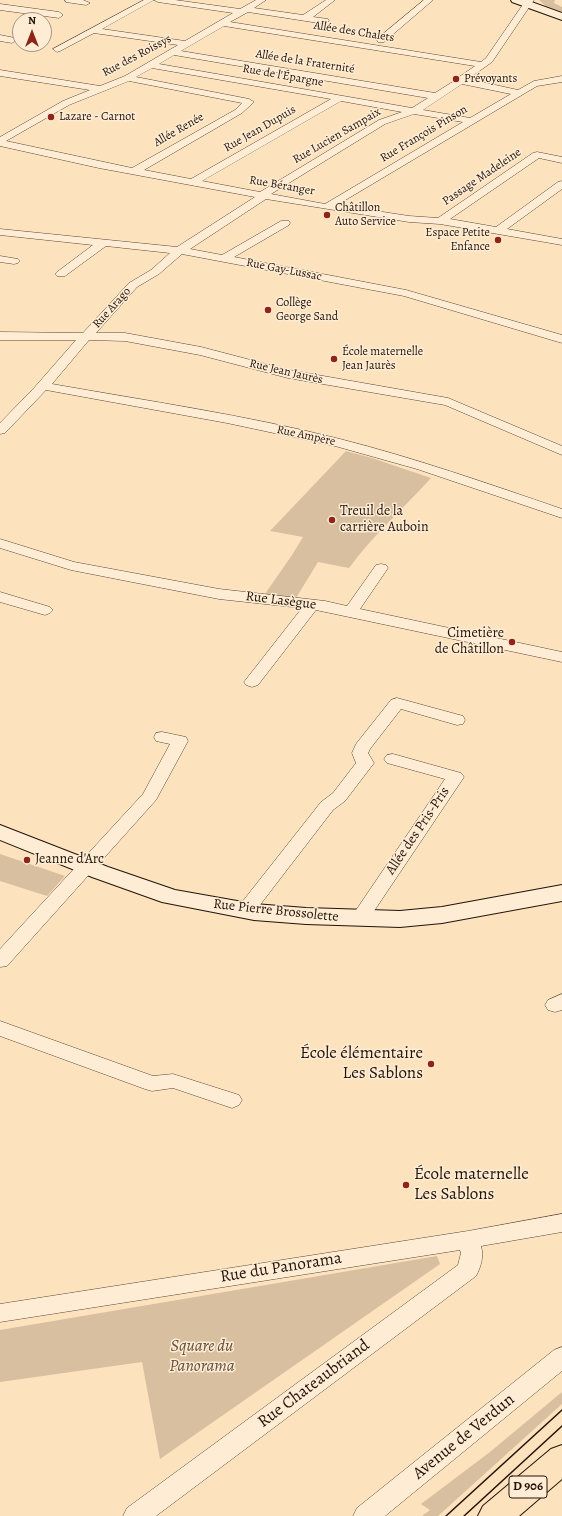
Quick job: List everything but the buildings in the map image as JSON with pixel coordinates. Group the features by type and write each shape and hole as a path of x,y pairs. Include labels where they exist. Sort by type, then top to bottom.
{"main road":[{"path":"516,0 529,2 562,17"},
{"name":"Rue Pierre Brossolette","path":"0,832 85,866 171,897 246,910 306,916 359,919 400,919 442,915 562,893"},
{"name":"D 906","path":"495,1516 562,1459"}],"street":[{"path":"69,0 86,2"},
{"path":"57,49 150,0"},
{"path":"158,0 326,21"},
{"name":"Rue des Roissys","path":"0,142 66,103 128,78 262,0"},
{"path":"305,18 331,0"},
{"path":"380,40 429,0"},
{"name":"Rue Lucien Sampaix","path":"264,196 265,193 382,122 418,109 489,60 529,2"},
{"path":"0,7 59,15"},
{"name":"Allée des Chalets","path":"221,23 482,65"},
{"path":"92,30 185,44"},
{"path":"0,38 12,40"},
{"name":"Allée de la Fraternité","path":"171,52 435,96"},
{"name":"Rue de l'Épargne","path":"150,65 472,121"},
{"path":"0,73 102,89"},
{"name":"Allée Renée","path":"128,78 249,102 238,112 135,171"},
{"name":"Rue François Pinson","path":"327,207 536,84 562,78"},
{"path":"458,80 520,93"},
{"name":"Rue Jean Dupuis","path":"192,183 340,98"},
{"name":"Rue Béranger","path":"0,142 192,183 264,196 409,219 440,221 562,242"},
{"name":"Passage Madeleine","path":"440,221 537,155 562,160"},
{"path":"496,231 562,184"},
{"name":"Rue Arago","path":"0,430 43,386 133,285 155,272 179,251 264,196"},
{"path":"224,258 285,223"},
{"name":"Rue Gay-Lussac","path":"0,232 179,251 224,258 406,293 496,318 562,339"},
{"path":"61,274 102,244"},
{"path":"0,259 14,261"},
{"name":"Rue Jean Jaurès","path":"0,336 129,338 201,351 288,374 448,402 562,451"},
{"name":"Rue Ampère","path":"43,386 289,432 338,443 392,458 562,514"},
{"name":"Rue Lasègue","path":"0,543 71,566 219,594 312,605 350,612 562,657"},
{"path":"350,612 381,568"},
{"path":"0,597 45,610"},
{"path":"252,682 312,605"},
{"path":"246,910 327,806 339,797 365,763 360,753 362,748 397,703 457,720"},
{"path":"0,961 150,796 180,741 162,737"},
{"name":"Allée des Pris-Pris","path":"359,919 455,777 393,759"},
{"path":"0,1028 152,1084 173,1081 232,1100"},
{"name":"Rue du Panorama","path":"0,1313 468,1240 562,1223"},
{"name":"Rue Chateaubriand","path":"136,1516 468,1270 472,1253 468,1240"},
{"name":"Avenue de Verdun","path":"366,1516 562,1357"}],"green space":[{"path":"539,0 555,0 554,3 562,7 562,12 547,7"},
{"name":"Treuil de la carrière Auboin","path":"346,451 431,478 378,533 349,568 318,562 296,598 265,594 303,537 270,531"},
{"path":"0,854 65,876 47,896 0,881"},
{"name":"Square du Panorama","path":"437,1256 440,1264 160,1459 142,1362 0,1382 0,1330"},
{"path":"562,1392 562,1404 438,1516 422,1516 430,1510 421,1504 490,1452"}],"tram line":[{"path":"446,1516 562,1410"},
{"path":"464,1516 562,1426"}],"place":[{"name":"Prévoyants","path":"456,79"},
{"name":"Lazare - Carnot","path":"51,117"},
{"name":"Châtillon Auto Service","path":"327,215"},
{"name":"Espace Petite Enfance","path":"498,240"},
{"name":"Collège George Sand","path":"268,310"},
{"name":"École maternelle Jean Jaurès","path":"334,359"},
{"name":"Treuil de la carrière Auboin","path":"332,520"},
{"name":"Cimetière de Châtillon","path":"512,642"},
{"name":"Jeanne d'Arc","path":"27,860"},
{"name":"École élémentaire Les Sablons","path":"431,1064"},
{"name":"École maternelle Les Sablons","path":"406,1185"}]}
